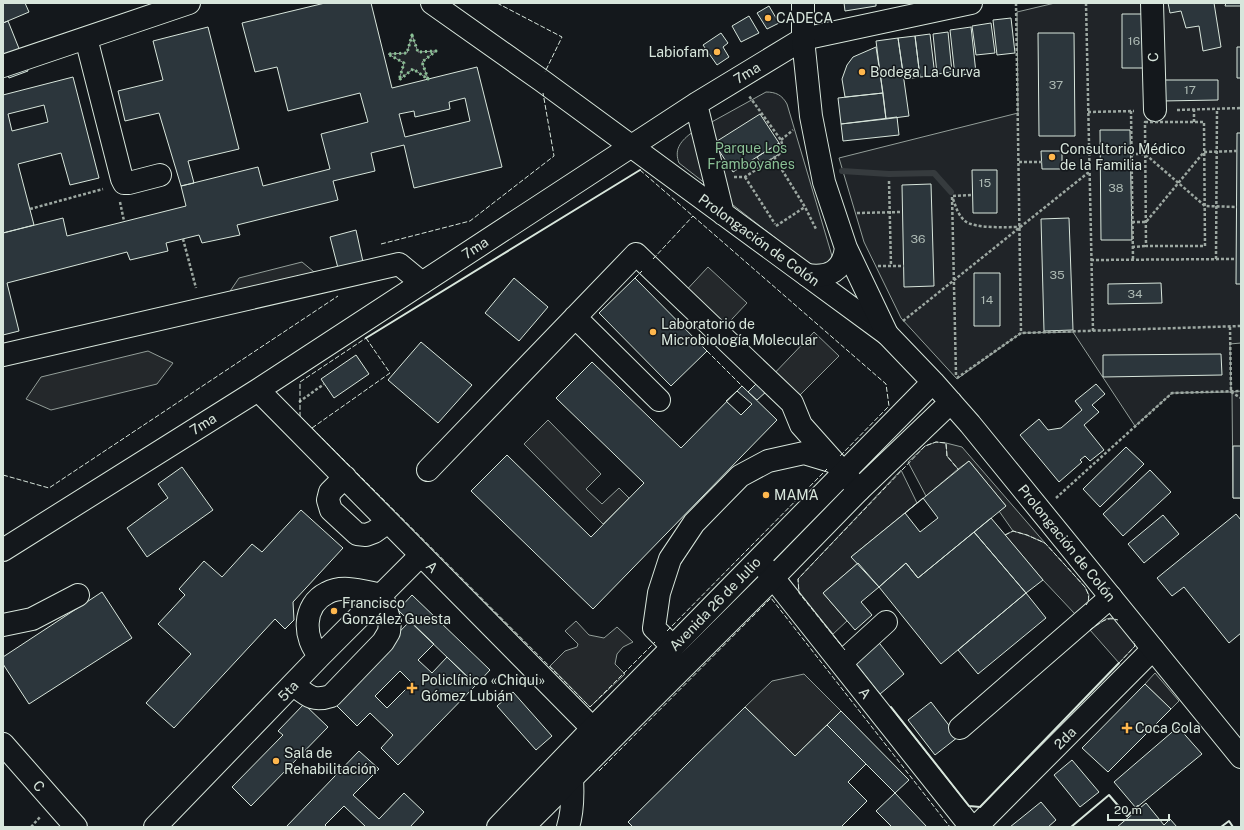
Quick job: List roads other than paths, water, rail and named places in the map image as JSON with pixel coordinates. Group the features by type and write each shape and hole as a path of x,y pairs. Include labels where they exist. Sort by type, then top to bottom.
{"street":[{"path":"3,66 86,38 147,9 189,3"},
{"name":"Prolongación de Colón","path":"432,3 541,80 887,334 933,382 970,424 1241,757"},
{"name":"Prolongación de Colón","path":"803,3 803,39 811,116 824,182 846,248 887,334"},
{"name":"7ma","path":"3,550 258,390 696,104 803,39 970,3"},
{"name":"C","path":"1152,3 1155,110"},
{"path":"86,38 124,183 160,175"},
{"path":"696,104 723,214"},
{"path":"807,275 816,276 834,272 841,266 845,258 846,248"},
{"path":"428,470 636,254 792,403 801,425 859,490"},
{"path":"3,355 399,264 422,283"},
{"path":"575,317 659,400"},
{"name":"Avenida 26 de Julio","path":"523,827 572,779 600,736 673,647 759,560 839,467 933,382"},
{"name":"A","path":"258,390 600,736"},
{"name":"Avenida 26 de Julio","path":"498,827 773,578 859,490 951,402"},
{"path":"920,432 937,422 950,420 970,424"},
{"path":"673,647 654,628 659,593 670,559 694,523 740,476 768,461 804,453 839,467"},
{"path":"345,477 330,492 328,500 331,510 357,534 366,535 374,532 388,522"},
{"name":"5ta","path":"155,827 294,685 320,656 421,555"},
{"name":"A","path":"759,560 971,827"},
{"path":"294,685 307,696 322,698 331,696 383,642 389,632 390,622 382,595 358,590 340,589 327,592 316,601 309,613 306,626 309,639 314,650 320,656"},
{"path":"3,625 32,619 78,595"},
{"path":"960,728 1111,597"},
{"path":"841,663 886,622"},
{"name":"2da","path":"976,827 1153,649"},
{"name":"C","path":"3,744 76,827"},
{"path":"568,827 572,814 572,779"}],"waterway":[{"path":"842,171 889,174 934,173 951,192"}],"place":[{"name":"CADECA","path":"768,18"},
{"name":"Labiofam","path":"717,52"},
{"name":"Bodega La Curva","path":"862,72"},
{"name":"Consultorio Médico de la Familia","path":"1052,157"},
{"name":"Laboratorio de Microbiología Molecular","path":"653,332"},
{"name":"MAMA","path":"766,495"},
{"name":"Francisco González Guesta","path":"334,611"},
{"name":"Policlínico «Chiqui» Gómez Lubián","path":"412,688"},
{"name":"Coca Cola","path":"1127,728"},
{"name":"Sala de Rehabilitación","path":"276,761"}],"park label":[{"name":"Parque Los Framboyanes","path":"751,156"}]}
